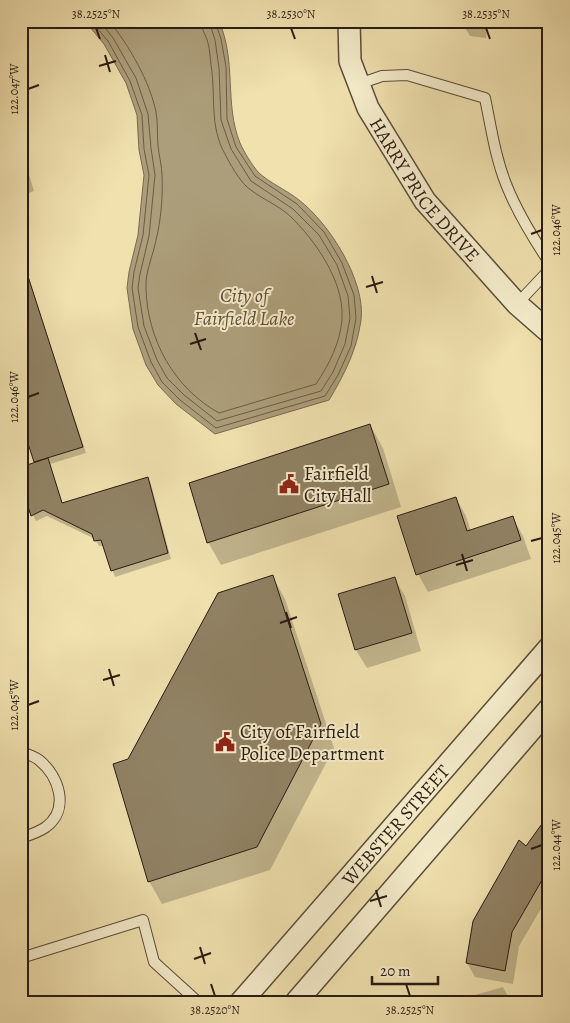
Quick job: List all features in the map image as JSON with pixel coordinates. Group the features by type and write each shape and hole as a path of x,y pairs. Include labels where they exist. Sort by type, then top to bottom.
{"street":[{"name":"HARRY PRICE DRIVE","path":"349,21 350,61 368,108 425,201 517,304 549,332"},
{"name":"WEBSTER STREET","path":"241,1002 549,648"},
{"path":"296,1002 549,709"}],"lane":[{"path":"359,84 382,76 407,75 485,98 494,146 506,185 529,232 549,262"},
{"path":"517,304 549,270"},
{"path":"21,752 37,758 49,768 58,786 61,800 56,815 47,826 21,838"},
{"path":"21,958 143,920 154,962 198,1002"}],"water":[{"name":"City of Fairfield Lake","path":"85,21 219,21 228,52 232,113 242,147 258,172 299,200 322,223 343,254 358,288 361,305 359,331 345,372 329,400 215,434 176,404 158,385 146,365 133,329 127,288 138,235 144,175 139,150 137,115 126,83 104,44"}],"building":[{"path":"25,267 83,447 34,462 21,422 21,268"},
{"name":"Fairfield City Hall","path":"370,424 389,484 207,543 189,483"},
{"path":"48,458 62,503 148,477 168,553 111,571 101,540 94,541 92,534 43,510 31,516 21,484 21,467"},
{"path":"456,497 467,531 513,516 521,540 416,575 397,516"},
{"name":"City of Fairfield Police Department","path":"273,575 321,724 257,847 148,882 113,764 128,759 218,593"},
{"path":"395,577 412,633 355,650 338,594"},
{"path":"549,814 549,868 512,932 505,971 466,963 473,921 519,840 526,846"}],"place":[{"name":"Fairfield City Hall","path":"289,484"},
{"name":"City of Fairfield Police Department","path":"225,742"}]}
